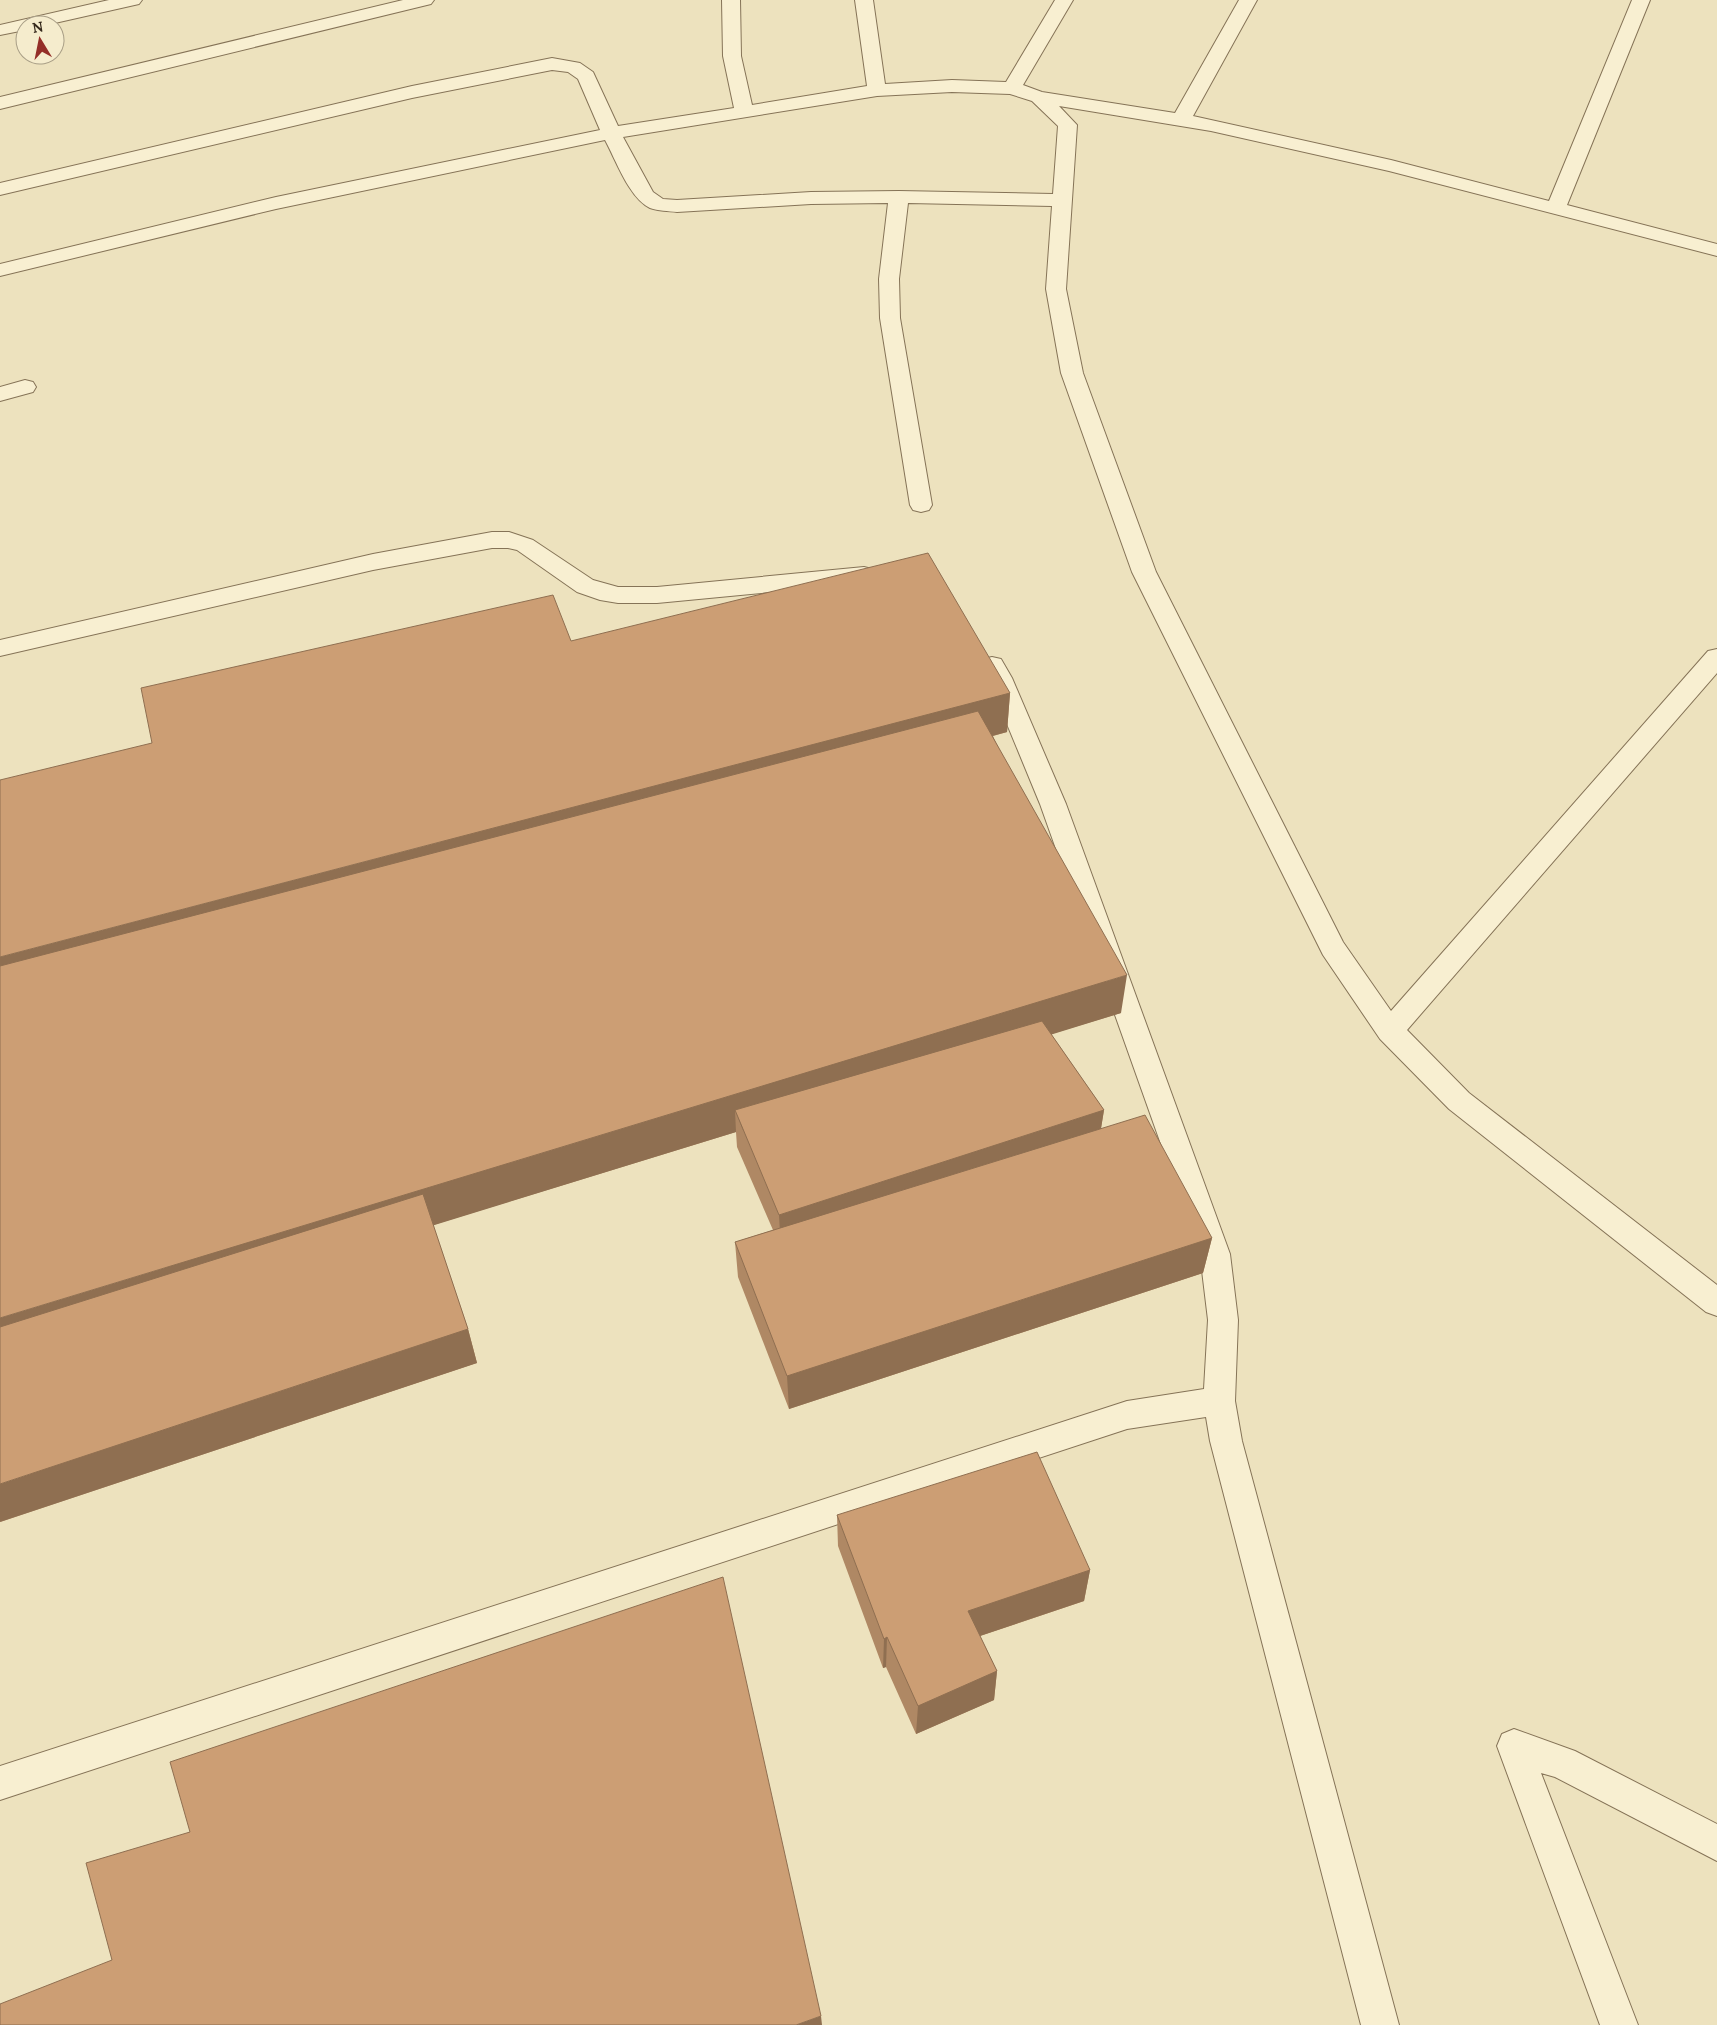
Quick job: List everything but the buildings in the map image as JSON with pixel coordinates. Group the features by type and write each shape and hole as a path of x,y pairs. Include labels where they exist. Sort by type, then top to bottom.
{"street":[{"path":"0,30 133,0"},
{"path":"0,103 425,0"},
{"path":"731,0 732,56 744,112"},
{"path":"864,0 877,90"},
{"path":"1012,88 1064,0"},
{"path":"1181,120 1248,0"},
{"path":"1556,208 1641,0"},
{"path":"0,189 412,92 552,64 573,66 586,76 610,133 645,196 658,204 677,206 811,198 899,197 1061,200"},
{"path":"0,270 276,203 610,133 877,90 952,86 1012,88 1039,96 1211,125 1391,166 1717,250"},
{"path":"1039,96 1068,125 1061,200 1056,289 1072,373 1144,572 1333,948 1390,1031 1459,1100 1717,1303"},
{"path":"899,197 889,279 890,318 921,505"},
{"path":"0,394 25,386"},
{"path":"0,648 373,562 492,540 509,540 524,545 585,586 600,592 618,595 658,595 855,574 885,575"},
{"path":"981,646 1000,678 1053,804 1215,1254 1223,1320 1219,1400 1226,1441 1380,2025"},
{"path":"1390,1031 1717,657"},
{"path":"0,1784 1127,1415 1219,1400"},
{"path":"1618,2025 1514,1746 1563,1763 1717,1842"}]}
